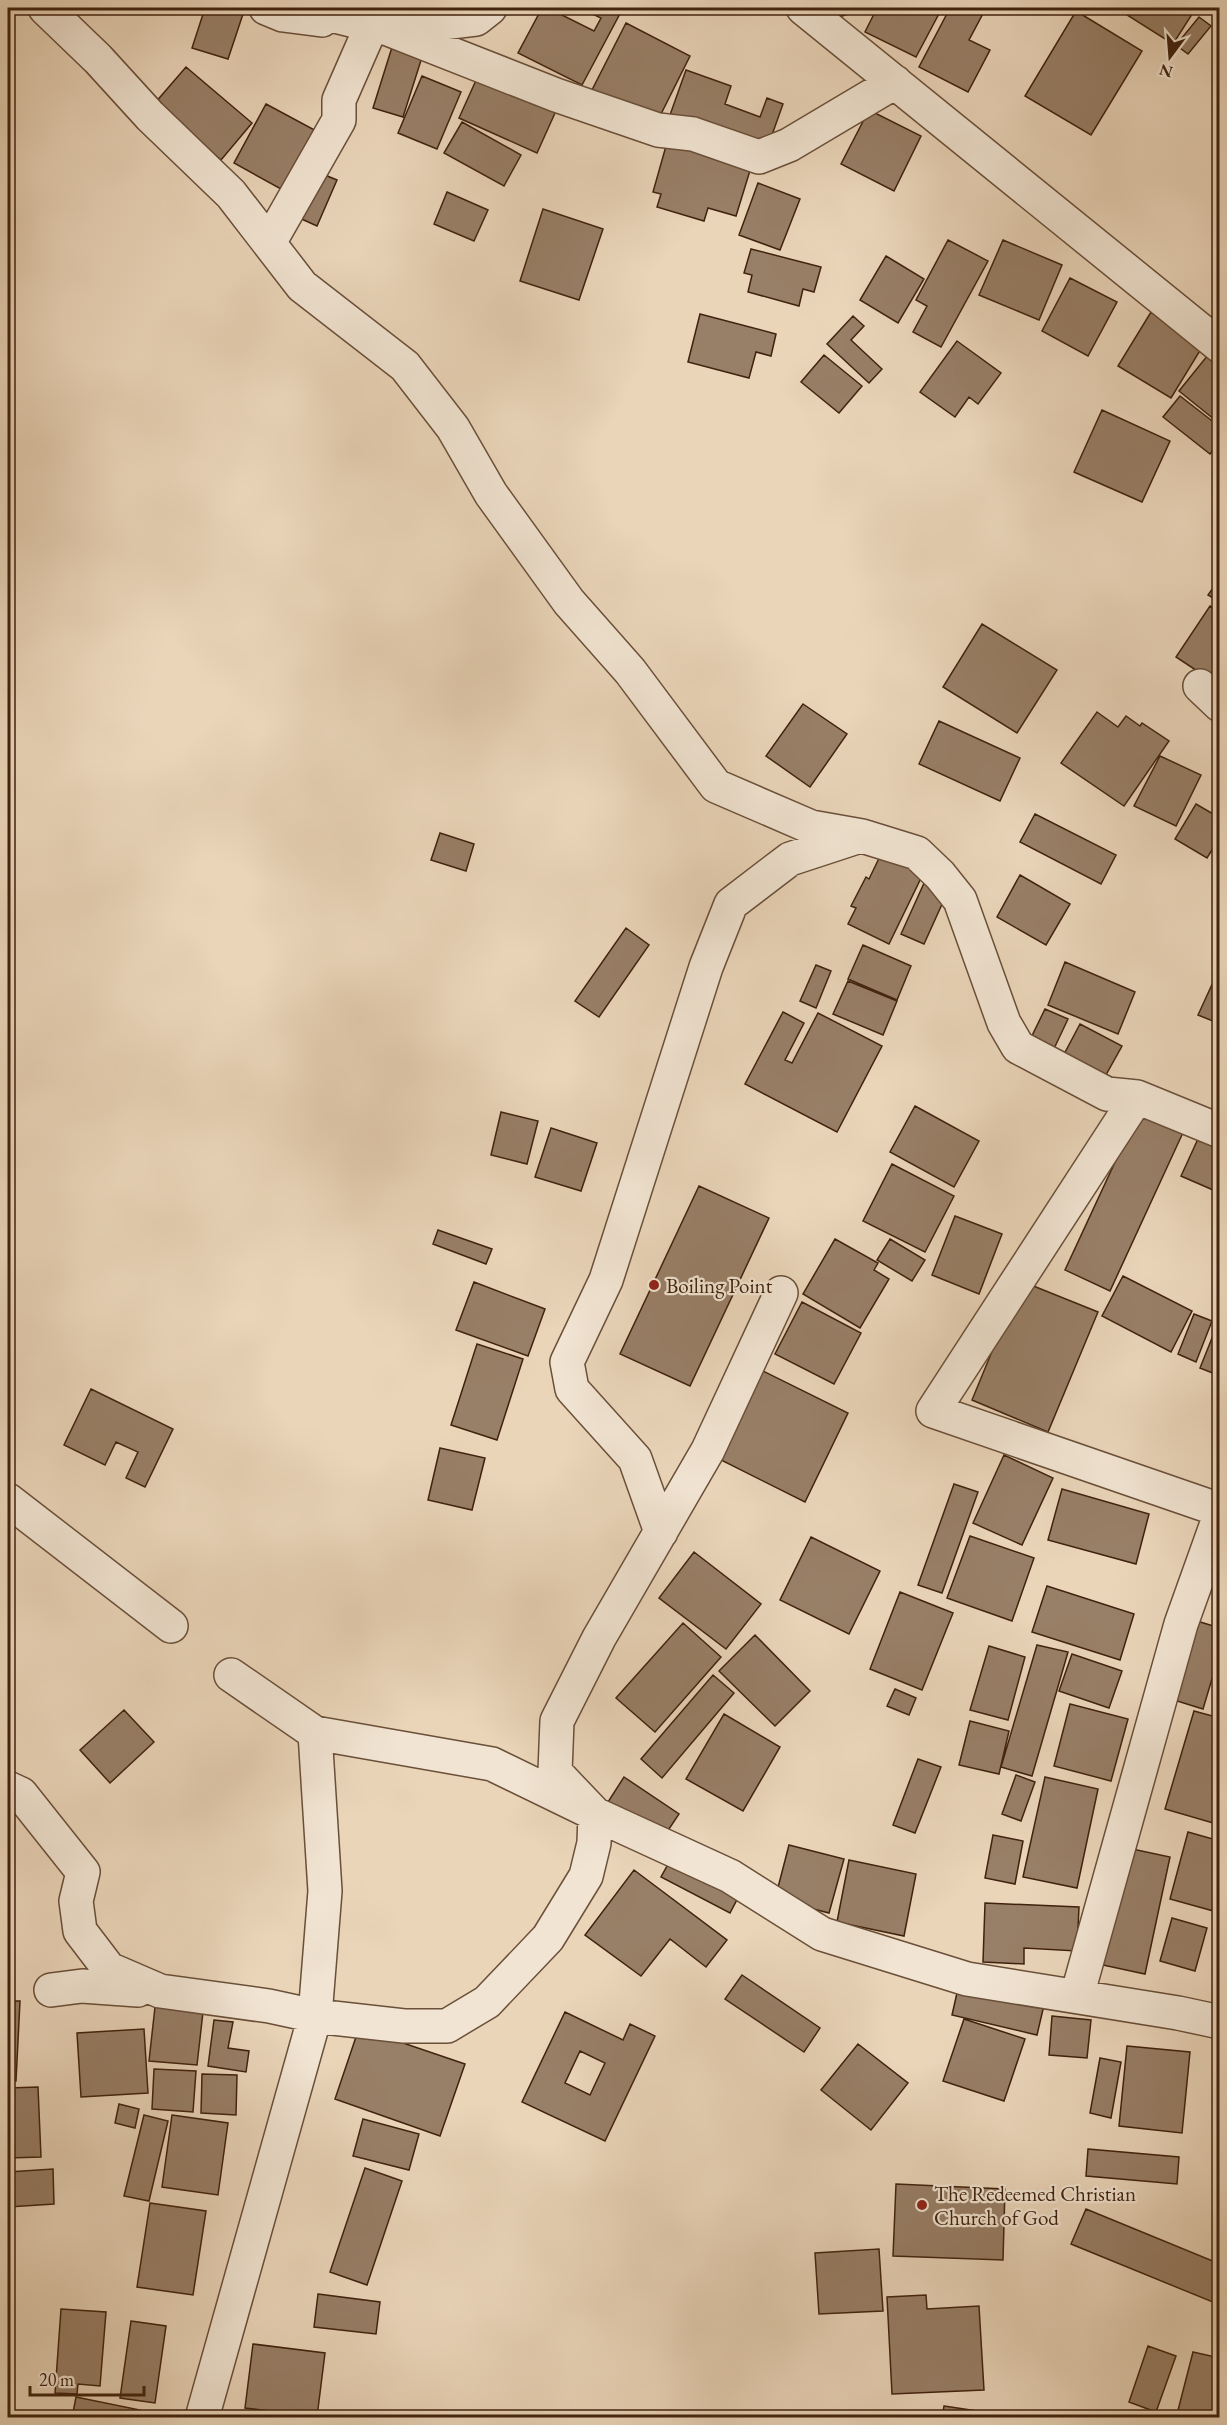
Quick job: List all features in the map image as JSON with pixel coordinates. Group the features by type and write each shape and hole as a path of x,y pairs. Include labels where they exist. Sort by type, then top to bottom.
{"street":[{"path":"45,8 98,59 150,116 231,194 302,286 405,366 453,428 492,494 569,602 630,670 716,786 811,827 862,836 917,853 940,875 960,900 1004,1023 1018,1047 1107,1094 1137,1097 1220,1131"},
{"path":"266,8 283,15 380,28 476,19 490,8"},
{"path":"302,8 380,28 556,95 658,130 693,134 759,157 789,146 895,82"},
{"path":"803,8 1220,346"},
{"path":"269,243 339,120 339,100 380,28"},
{"path":"661,1532 635,1460 572,1389 567,1362 606,1280 706,967 731,904 790,859 862,836"},
{"path":"1137,1097 933,1411 1220,1510"},
{"path":"51,1990 82,1986 160,1991 269,2006 315,2016 404,2026 447,2026 487,2002 548,1938 586,1876 594,1843 595,1814 555,1772 557,1721 599,1638 708,1450 781,1293"},
{"path":"8,1500 171,1626"},
{"path":"1077,1996 1181,1624 1220,1515"},
{"path":"231,1675 315,1733 492,1764 730,1876 822,1934 967,1978 1220,2022"},
{"path":"202,2418 315,2016 325,1891 315,1733"},
{"path":"8,1788 21,1794 82,1872 76,1901 80,1930 109,1969 160,1991"}],"building":[{"path":"205,8 245,8 228,59 192,48"},
{"path":"542,8 548,8 594,31 601,18 580,8 623,8 582,85 518,53"},
{"path":"836,8 867,8 839,17"},
{"path":"877,8 942,8 916,57 865,32"},
{"path":"950,8 986,8 969,40 990,50 968,92 919,67"},
{"path":"1116,8 1196,8 1173,44"},
{"path":"1076,11 1142,51 1091,135 1025,96"},
{"path":"1199,17 1211,26 1188,54 1176,45"},
{"path":"626,23 690,56 657,122 592,90"},
{"path":"393,44 423,54 403,117 373,108"},
{"path":"186,67 252,123 221,160 155,103"},
{"path":"482,67 560,102 537,153 459,118"},
{"path":"686,70 731,86 725,104 760,117 767,98 783,104 767,149 670,115"},
{"path":"422,76 461,92 437,149 398,133"},
{"path":"266,104 322,134 290,194 234,163"},
{"path":"869,110 921,136 894,191 841,164"},
{"path":"462,122 521,155 504,186 444,153"},
{"path":"668,139 752,164 736,216 708,208 704,221 657,207 661,194 653,192"},
{"path":"315,171 337,180 317,226 295,216"},
{"path":"758,183 800,199 780,250 739,235"},
{"path":"447,192 488,210 474,241 434,224"},
{"path":"543,209 603,229 579,300 520,281"},
{"path":"948,240 988,261 941,347 913,332 927,306 916,300"},
{"path":"1003,240 1062,265 1039,320 979,295"},
{"path":"751,249 821,267 814,292 803,289 799,306 748,292 752,275 744,273"},
{"path":"886,256 924,279 898,323 860,300"},
{"path":"1070,278 1117,302 1088,356 1042,331"},
{"path":"1151,312 1204,344 1171,398 1118,366"},
{"path":"700,314 776,334 771,356 756,352 749,378 688,362"},
{"path":"853,316 864,326 851,340 882,369 869,383 827,344"},
{"path":"957,341 1001,373 978,404 969,397 955,417 920,392"},
{"path":"824,355 862,386 839,413 801,382"},
{"path":"1208,355 1220,365 1220,424 1179,391"},
{"path":"1180,396 1220,427 1220,442 1210,454 1163,417"},
{"path":"1102,410 1170,441 1142,502 1074,472"},
{"path":"1220,578 1220,602 1208,595"},
{"path":"1210,606 1220,612 1220,686 1176,657"},
{"path":"982,624 1057,670 1017,733 943,687"},
{"path":"803,704 847,734 810,787 766,756"},
{"path":"1097,712 1118,727 1126,716 1140,726 1142,723 1169,741 1124,806 1061,763"},
{"path":"939,721 1020,758 1000,801 919,764"},
{"path":"1160,756 1201,775 1176,826 1134,806"},
{"path":"1196,804 1220,818 1220,837 1207,858 1175,839"},
{"path":"1035,814 1116,855 1101,884 1020,842"},
{"path":"440,833 474,844 466,871 431,860"},
{"path":"884,848 923,874 889,944 848,924 856,908 851,906 866,877 869,879"},
{"path":"1020,875 1070,904 1046,945 997,917"},
{"path":"925,881 948,891 924,944 901,934"},
{"path":"626,928 649,945 599,1017 575,1001"},
{"path":"863,945 911,966 897,1000 848,979"},
{"path":"1065,962 1135,992 1118,1034 1048,1005"},
{"path":"816,965 831,971 816,1008 800,1001"},
{"path":"1220,967 1220,1024 1198,1015"},
{"path":"848,981 897,1001 883,1035 833,1014"},
{"path":"1045,1009 1068,1019 1051,1055 1028,1044"},
{"path":"783,1012 804,1023 785,1060 792,1063 818,1013 882,1046 837,1132 745,1084"},
{"path":"1080,1024 1122,1046 1102,1082 1061,1060"},
{"path":"1142,1104 1187,1124 1110,1291 1065,1270"},
{"path":"915,1106 979,1141 954,1187 890,1152"},
{"path":"501,1112 538,1121 527,1164 491,1155"},
{"path":"551,1128 597,1143 581,1191 535,1177"},
{"path":"1203,1128 1220,1136 1220,1193 1181,1176"},
{"path":"892,1164 954,1196 925,1252 863,1221"},
{"path":"699,1186 769,1218 690,1386 620,1354"},
{"path":"955,1216 1002,1234 979,1294 932,1275"},
{"path":"438,1230 492,1249 486,1264 433,1244"},
{"path":"835,1239 878,1263 874,1270 889,1279 860,1328 803,1294"},
{"path":"890,1239 925,1260 912,1281 877,1260"},
{"path":"1123,1276 1192,1311 1171,1352 1102,1316"},
{"path":"1021,1281 1098,1312 1048,1432 972,1400"},
{"path":"474,1282 545,1309 528,1356 456,1330"},
{"path":"802,1302 861,1333 834,1384 775,1354"},
{"path":"1194,1314 1212,1321 1196,1362 1178,1354"},
{"path":"1218,1323 1220,1324 1220,1376 1200,1368"},
{"path":"477,1344 523,1359 497,1440 451,1425"},
{"path":"759,1369 848,1413 805,1502 715,1457"},
{"path":"91,1389 173,1429 145,1487 126,1478 138,1452 116,1442 105,1465 64,1445"},
{"path":"440,1448 485,1458 472,1510 428,1500"},
{"path":"1004,1455 1053,1478 1022,1545 973,1523"},
{"path":"954,1484 978,1492 942,1593 918,1585"},
{"path":"1062,1489 1149,1514 1136,1564 1048,1540"},
{"path":"970,1536 1034,1558 1012,1621 947,1598"},
{"path":"811,1537 880,1571 849,1634 780,1600"},
{"path":"694,1552 761,1604 726,1649 659,1598"},
{"path":"1047,1586 1134,1614 1120,1660 1032,1632"},
{"path":"900,1592 953,1613 922,1690 870,1669"},
{"path":"1197,1621 1220,1628 1220,1652 1203,1709 1174,1700"},
{"path":"683,1623 721,1657 655,1732 616,1698"},
{"path":"755,1635 810,1691 775,1726 719,1671"},
{"path":"1037,1645 1068,1652 1032,1776 1001,1767"},
{"path":"989,1646 1025,1657 1008,1720 970,1710"},
{"path":"1072,1654 1122,1671 1109,1708 1059,1691"},
{"path":"713,1675 734,1693 662,1778 641,1759"},
{"path":"895,1689 916,1698 909,1715 887,1706"},
{"path":"1070,1704 1128,1719 1111,1781 1054,1766"},
{"path":"124,1710 154,1742 110,1783 80,1750"},
{"path":"1194,1711 1220,1718 1220,1825 1165,1809"},
{"path":"724,1714 780,1747 743,1811 686,1779"},
{"path":"970,1721 1009,1731 999,1774 959,1765"},
{"path":"918,1759 941,1767 915,1833 893,1825"},
{"path":"1016,1775 1035,1782 1021,1821 1002,1814"},
{"path":"624,1777 679,1814 663,1838 608,1802"},
{"path":"1045,1777 1098,1789 1077,1888 1023,1877"},
{"path":"1188,1832 1220,1841 1220,1901 1217,1912 1170,1899"},
{"path":"993,1835 1023,1841 1015,1884 985,1878"},
{"path":"789,1845 844,1859 829,1913 775,1899"},
{"path":"1123,1847 1170,1857 1145,1974 1098,1964"},
{"path":"672,1857 741,1892 730,1913 661,1877"},
{"path":"849,1860 916,1874 904,1936 837,1922"},
{"path":"634,1870 727,1940 706,1967 670,1939 641,1976 585,1935"},
{"path":"985,1903 1079,1907 1077,1951 1024,1948 1024,1964 983,1962"},
{"path":"1172,1918 1207,1928 1195,1971 1160,1961"},
{"path":"742,1975 820,2028 804,2052 725,1999"},
{"path":"959,1984 1044,2005 1037,2035 952,2015"},
{"path":"8,2001 20,2001 16,2081 8,2081"},
{"path":"155,2007 203,2012 197,2065 149,2061"},
{"path":"565,2012 623,2040 630,2024 655,2036 605,2141 522,2102","holes":["580,2051 605,2063 590,2095 565,2083"]},
{"path":"1052,2016 1091,2020 1087,2058 1049,2055"},
{"path":"964,2019 1025,2039 1004,2101 943,2081"},
{"path":"214,2020 233,2022 228,2048 249,2051 246,2072 208,2066"},
{"path":"359,2028 465,2064 440,2136 335,2099"},
{"path":"144,2029 148,2093 81,2097 77,2033"},
{"path":"858,2044 908,2083 871,2130 821,2090"},
{"path":"1127,2046 1190,2052 1182,2133 1119,2126"},
{"path":"1100,2058 1121,2062 1111,2118 1090,2113"},
{"path":"154,2069 196,2071 193,2112 152,2109"},
{"path":"202,2074 237,2075 236,2115 201,2113"},
{"path":"38,2087 41,2157 8,2158 8,2088"},
{"path":"119,2104 139,2109 135,2128 115,2123"},
{"path":"144,2115 168,2121 149,2201 124,2196"},
{"path":"172,2115 228,2123 218,2195 162,2187"},
{"path":"363,2119 419,2134 409,2170 353,2156"},
{"path":"1088,2149 1179,2157 1177,2184 1086,2176"},
{"path":"365,2168 402,2181 367,2285 330,2272"},
{"path":"53,2169 54,2204 8,2207 8,2172"},
{"path":"896,2184 1005,2189 1003,2260 893,2256"},
{"path":"150,2203 206,2211 193,2295 137,2287"},
{"path":"1086,2209 1220,2264 1220,2305 1071,2244"},
{"path":"879,2249 883,2311 819,2314 815,2253"},
{"path":"318,2294 380,2302 376,2334 314,2327"},
{"path":"926,2295 927,2309 979,2306 984,2390 892,2394 887,2297"},
{"path":"61,2309 106,2312 100,2386 78,2384 77,2394 55,2393"},
{"path":"131,2321 166,2326 155,2403 120,2398"},
{"path":"253,2344 325,2353 317,2417 245,2408"},
{"path":"1148,2346 1176,2356 1156,2412 1129,2402"},
{"path":"1193,2352 1220,2358 1220,2418 1176,2418"},
{"path":"76,2397 140,2410 139,2418 72,2418"},
{"path":"944,2406 1005,2415 1004,2418 942,2418"}],"place":[{"name":"Boiling Point","path":"654,1285"},
{"name":"The Redeemed Christian Church of God","path":"922,2205"}]}
